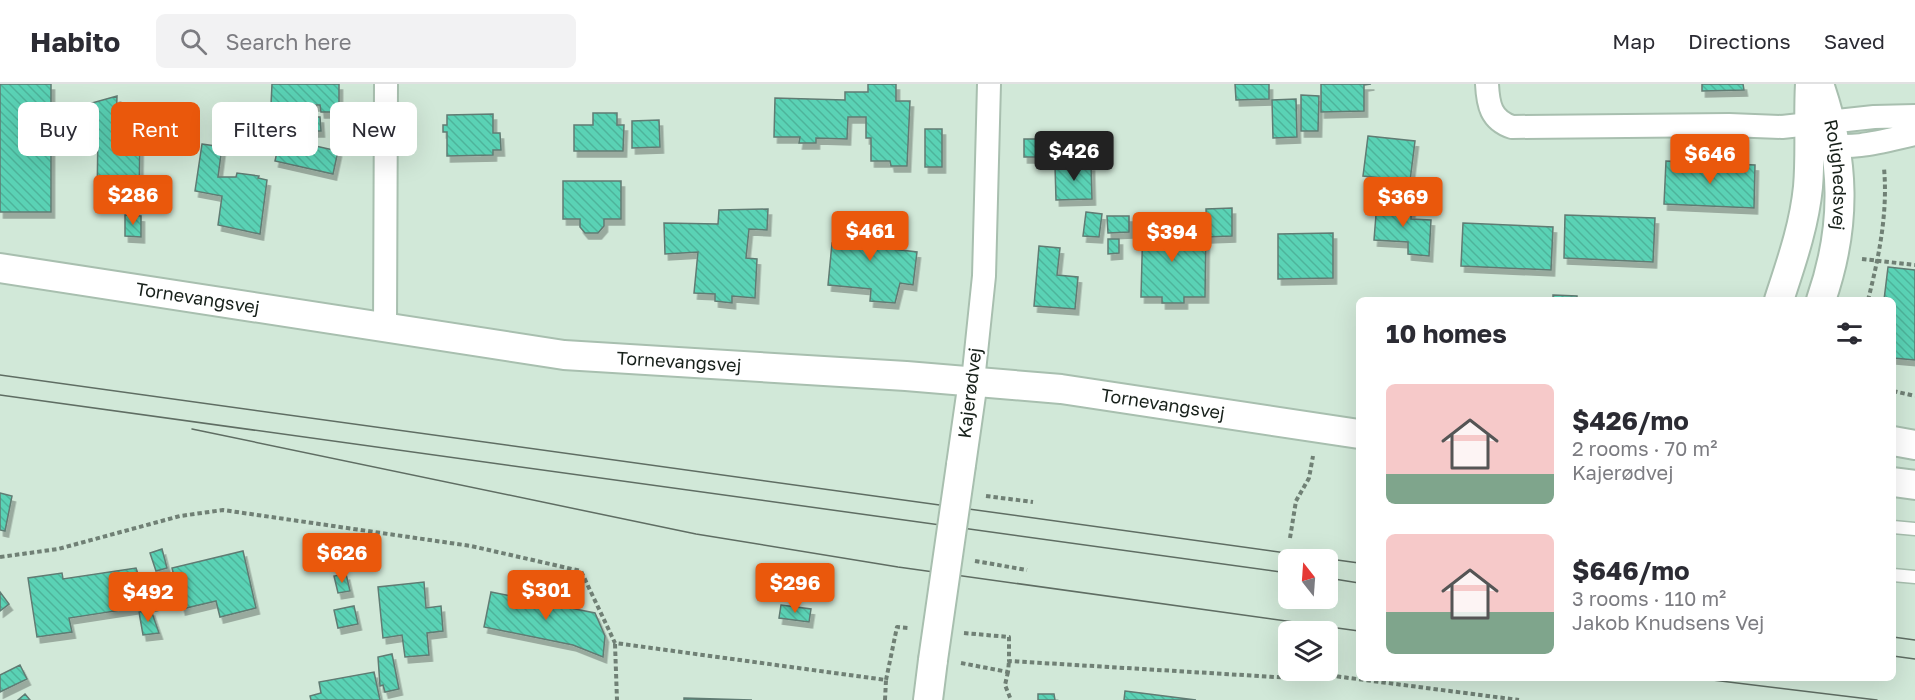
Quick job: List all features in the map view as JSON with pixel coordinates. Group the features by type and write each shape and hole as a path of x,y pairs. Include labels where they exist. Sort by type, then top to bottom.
{"street":[{"path":"384,327 386,84"},
{"name":"Kajerødvej","path":"928,700 973,381 984,276 988,84"},
{"path":"1487,84 1489,107 1494,116 1502,123 1512,127 1728,125 1814,132 1881,141 1915,134"},
{"name":"Rolighedsvej","path":"1810,84 1814,132 1839,222 1835,256 1822,297"},
{"name":"Rolighedsvej","path":"1780,297 1800,236 1819,84"},
{"path":"1814,132 1892,115 1915,116"},
{"name":"Tornevangsvej","path":"0,268 564,355 973,381 1061,389 1356,434"},
{"path":"1896,442 1915,445"},
{"path":"1896,482 1915,485"}],"lane":[{"path":"1896,527 1915,529"},
{"path":"1896,575 1915,578"}],"path":[{"path":"1869,297 1878,261 1886,189 1881,141"},
{"path":"1835,256 1915,265"},
{"path":"1896,392 1915,396"},
{"path":"1290,538 1296,501 1309,478 1317,427"},
{"path":"980,495 1033,502"},
{"path":"0,557 58,549 180,516 223,510 471,546 581,571 615,643 617,700"},
{"path":"971,561 1027,570"},
{"path":"885,700 886,680 897,627 919,629"},
{"path":"953,632 1009,637 1009,662 1005,685 1011,700"},
{"path":"615,643 886,680"},
{"path":"1009,662 1292,678 1334,676 1356,679"},
{"path":"962,663 1008,672"},
{"path":"1373,681 1520,700"}],"building":[{"path":"0,84 51,84 51,102 18,102 18,156 51,156 51,212 0,212"},
{"path":"272,84 339,84 339,102 330,102 330,112 321,112 318,102 271,102"},
{"path":"868,84 896,84 896,101 910,101 907,166 891,166 890,161 871,161 871,138 866,138 866,117 848,117 847,139 816,138 816,143 799,143 800,137 774,137 775,98 845,100 845,92 868,92"},
{"path":"1235,84 1269,84 1269,99 1236,100"},
{"path":"1321,84 1371,84 1364,85 1364,111 1321,112"},
{"path":"1702,84 1743,84 1744,90 1702,91"},
{"path":"1301,95 1319,96 1318,131 1301,131"},
{"path":"117,96 117,102 111,102 111,156 140,156 139,206 97,205 99,102 95,102"},
{"path":"1296,99 1297,137 1273,138 1272,100"},
{"path":"593,113 617,113 617,125 624,125 623,151 574,151 574,125 593,125"},
{"path":"493,114 493,133 500,133 501,150 493,150 493,155 447,156 447,132 443,132 443,125 447,125 447,115"},
{"path":"318,117 320,117 321,131 318,131"},
{"path":"659,120 660,147 632,148 632,121"},
{"path":"925,129 942,129 942,167 925,167"},
{"path":"1368,136 1415,141 1410,181 1363,176"},
{"path":"1024,139 1047,139 1047,157 1024,157"},
{"path":"202,144 212,146 212,156 221,156 218,177 236,177 237,173 259,176 258,178 267,180 260,234 218,225 222,196 195,191"},
{"path":"318,147 330,149 330,156 337,156 333,174 275,161 276,156 318,156"},
{"path":"1666,161 1755,165 1754,208 1664,204"},
{"path":"1091,165 1092,199 1056,200 1055,166"},
{"path":"563,181 621,181 621,219 604,219 604,226 598,233 585,233 580,227 580,219 563,219"},
{"path":"1377,202 1412,205 1411,219 1431,220 1429,256 1408,254 1408,242 1374,240"},
{"path":"1232,208 1232,236 1207,237 1206,209"},
{"path":"768,209 767,230 749,229 746,258 757,259 755,298 732,296 732,303 715,301 715,294 694,293 698,252 665,254 664,223 718,224 719,210"},
{"path":"1086,212 1102,214 1099,237 1083,236"},
{"path":"125,215 141,216 141,237 125,236"},
{"path":"1565,215 1655,218 1653,262 1564,258"},
{"path":"1107,216 1129,216 1129,232 1108,233"},
{"path":"842,218 879,222 877,247 917,252 913,285 900,283 895,303 870,301 871,289 828,285 832,243 840,244"},
{"path":"1143,220 1177,220 1176,248 1188,248 1188,230 1206,231 1205,297 1184,297 1184,303 1162,303 1162,297 1141,297"},
{"path":"1463,223 1553,227 1551,270 1461,266"},
{"path":"1333,233 1333,278 1278,279 1278,234"},
{"path":"1108,239 1119,239 1119,253 1108,254"},
{"path":"1039,246 1060,248 1057,275 1078,277 1075,309 1034,306"},
{"path":"1888,267 1915,270 1915,360 1896,358 1896,297 1884,297"},
{"path":"1553,295 1577,296 1577,297 1553,297"},
{"path":"0,493 12,496 5,531 0,530"},
{"path":"162,549 167,568 156,571 150,553"},
{"path":"243,551 256,608 220,617 216,601 182,609 172,568"},
{"path":"136,568 138,574 143,573 154,605 69,618 72,632 37,637 28,578 62,573 63,579"},
{"path":"346,574 350,591 338,593 334,576"},
{"path":"424,582 426,608 441,606 443,631 427,633 429,655 405,657 402,635 383,638 378,587"},
{"path":"0,592 9,604 0,611"},
{"path":"491,592 537,601 540,592 567,597 565,607 595,613 605,636 603,657 573,645 484,627"},
{"path":"781,605 811,609 809,622 779,618"},
{"path":"354,606 358,624 338,628 334,610"},
{"path":"151,610 159,633 143,635 139,612"},
{"path":"392,654 399,689 385,692 383,685 380,686 378,657"},
{"path":"20,665 27,679 0,692 0,675"},
{"path":"374,672 380,700 311,700 310,696 321,693 319,682"},
{"path":"1125,691 1196,700 1124,700"},
{"path":"25,694 30,700 18,700"},
{"path":"1038,694 1054,694 1055,700 1038,700"},
{"path":"684,698 752,700 684,700"}],"tram line":[{"path":"0,375 1356,563"},
{"path":"0,395 1278,572"},
{"path":"192,429 696,534 898,567 1356,631"},
{"path":"1338,580 1356,583"},
{"path":"1896,637 1915,640"},
{"path":"1896,656 1915,659"},
{"path":"1721,681 1877,700"}]}
